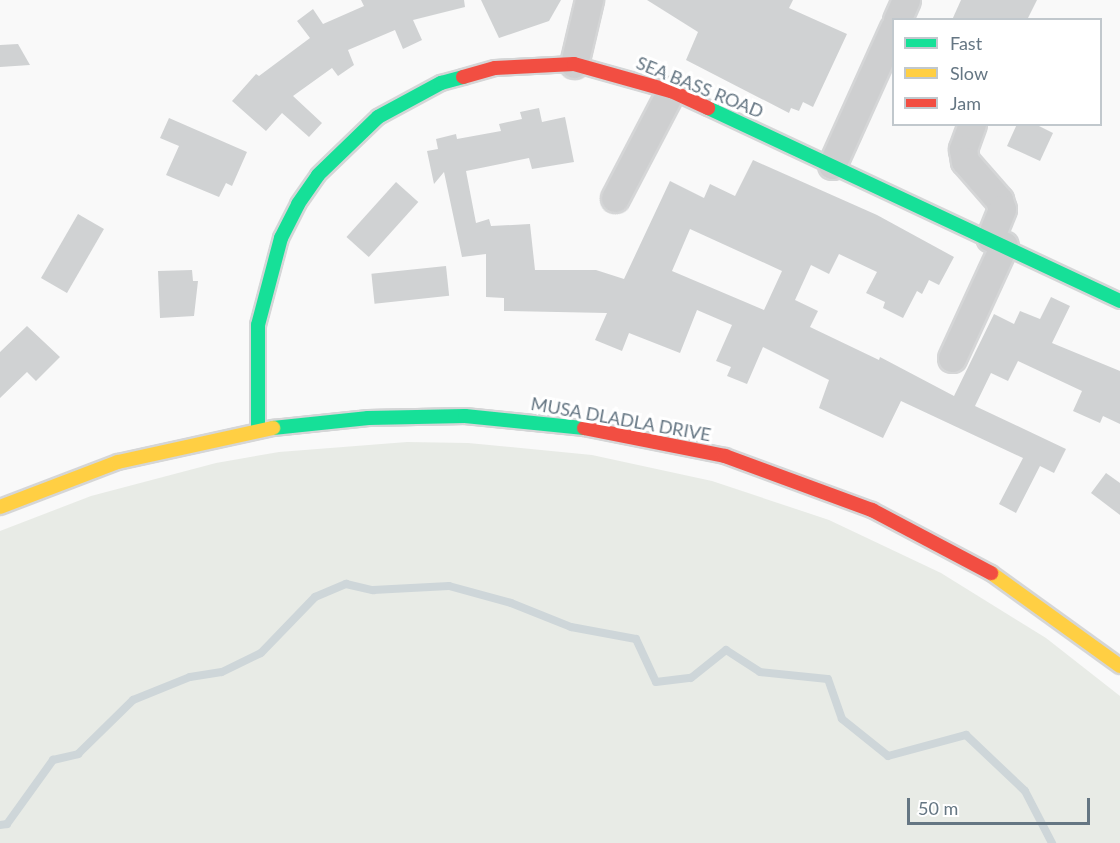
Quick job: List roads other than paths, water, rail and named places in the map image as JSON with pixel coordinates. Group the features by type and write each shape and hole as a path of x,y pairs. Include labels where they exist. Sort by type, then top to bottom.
{"street":[{"path":"574,64 590,0"},
{"path":"898,18 906,0"},
{"path":"832,165 892,32"},
{"name":"SEA BASS ROAD","path":"258,430 255,387 258,325 266,282 281,238 318,175 378,117 441,83 495,68 574,64 671,91 1120,301"},
{"path":"615,198 671,91"},
{"path":"951,358 997,242 1002,209 999,200 965,161 963,149 971,126"},
{"name":"MUSA DLADLA DRIVE","path":"0,507 117,462 258,430 368,418 465,416 562,424 725,456 822,489 938,542 1053,614 1120,666"}],"waterway":[{"path":"0,825 7,824 53,760 78,754 133,700 190,677 222,672 261,653 315,597 346,584 373,590 449,586 511,603 571,627 636,639 656,682 691,678 726,650 760,672 828,679 842,719 888,756 966,735 1025,791 1052,843"}]}
